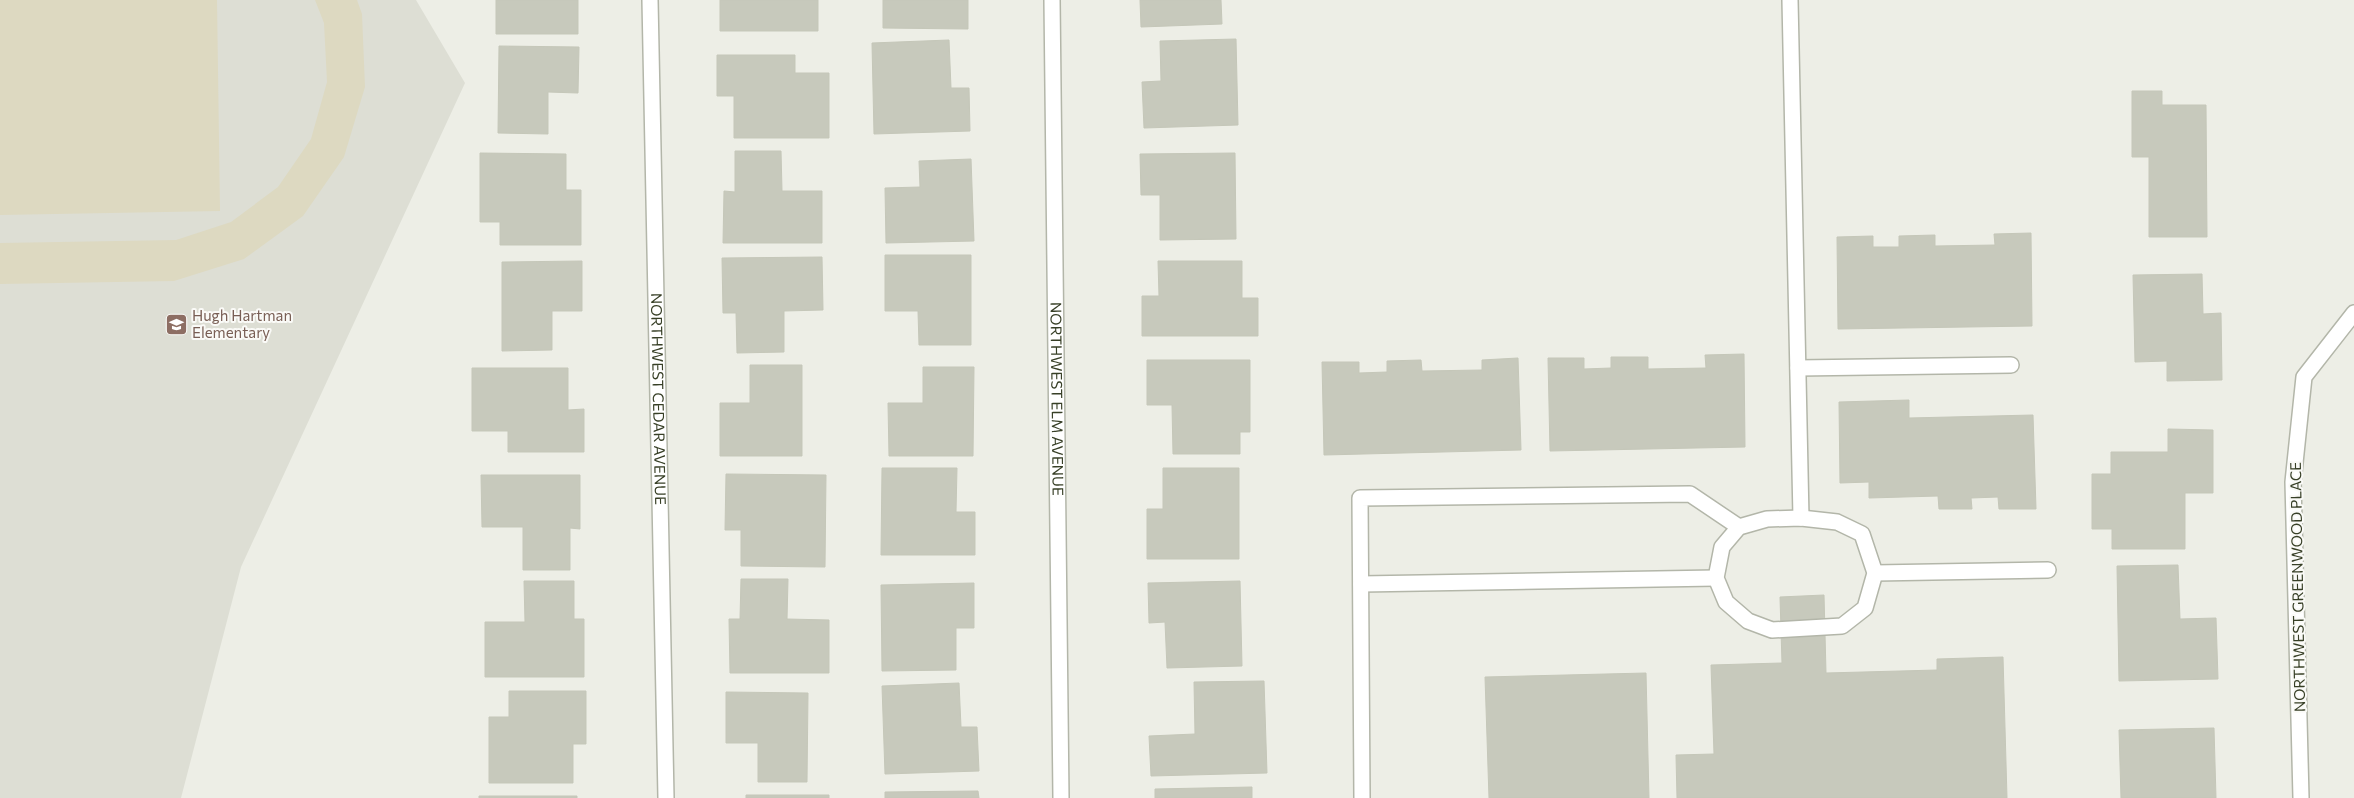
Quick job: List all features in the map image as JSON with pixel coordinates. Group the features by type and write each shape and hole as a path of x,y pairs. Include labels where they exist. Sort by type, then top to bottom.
{"street":[{"name":"NORTHWEST CEDAR AVENUE","path":"650,0 666,798"},
{"name":"NORTHWEST ELM AVENUE","path":"1052,0 1061,798"},
{"path":"1790,0 1801,518"},
{"name":"NORTHWEST GREENWOOD PLACE","path":"2301,798 2294,482 2304,377 2354,313"},
{"path":"1798,368 2011,366"},
{"path":"1362,798 1360,498 1690,494 1738,527"},
{"path":"1801,518 1837,522 1862,534 1875,573 1865,608 1842,626 1801,630 1772,630 1748,622 1726,602 1716,578 1722,547 1738,527 1767,519 1801,518"},
{"path":"1875,573 2048,570"},
{"path":"1361,584 1716,578"}],"shaded area":[{"name":"Hugh Hartman Elementary","path":"0,0 416,0 465,83 241,567 181,798 0,798"},
{"path":"0,0 217,0 220,211 0,215"},
{"path":"315,0 357,0 362,14 365,87 344,157 303,216 244,259 174,281 0,284 0,243 176,240 231,222 278,187 311,139 327,82 324,23"}],"building":[{"path":"496,0 578,0 578,34 496,34"},
{"path":"720,0 818,0 818,31 720,31"},
{"path":"883,0 968,0 968,29 883,28"},
{"path":"1140,0 1221,0 1222,24 1141,27"},
{"path":"1236,39 1238,125 1144,128 1142,82 1161,81 1160,41"},
{"path":"949,40 951,88 969,88 970,131 874,134 872,43"},
{"path":"499,46 579,47 578,93 548,92 548,134 498,133"},
{"path":"717,55 795,55 795,73 829,73 829,138 734,138 734,96 717,96"},
{"path":"2132,91 2162,91 2162,105 2206,105 2207,237 2149,237 2149,157 2132,157"},
{"path":"735,151 781,151 782,191 822,191 822,243 723,243 724,191 735,192"},
{"path":"480,153 566,154 566,190 581,190 581,245 500,245 500,222 480,222"},
{"path":"1235,153 1236,239 1160,240 1160,195 1141,195 1140,154"},
{"path":"971,159 974,241 886,243 885,188 920,187 919,161"},
{"path":"2031,233 2032,326 1838,329 1837,237 1873,236 1873,247 1899,247 1899,236 1935,235 1935,246 1995,245 1994,234"},
{"path":"885,255 971,255 971,345 919,345 918,311 885,311"},
{"path":"822,257 823,310 784,311 784,352 737,353 736,313 723,313 722,258"},
{"path":"582,261 582,311 552,311 552,350 502,351 502,262"},
{"path":"1158,261 1242,261 1242,298 1258,298 1258,336 1142,336 1142,296 1159,296"},
{"path":"2202,274 2203,314 2221,313 2222,380 2167,381 2167,361 2135,362 2133,275"},
{"path":"1744,354 1745,447 1550,451 1548,358 1584,358 1584,369 1611,368 1611,357 1648,357 1648,369 1706,368 1705,355"},
{"path":"1518,358 1521,450 1324,455 1322,362 1359,362 1359,373 1387,372 1387,361 1421,360 1422,371 1482,370 1482,360"},
{"path":"1147,360 1250,360 1250,432 1240,432 1240,454 1173,454 1172,405 1147,405"},
{"path":"750,365 802,365 802,456 720,456 720,403 750,403"},
{"path":"923,367 974,367 973,456 889,456 888,403 923,403"},
{"path":"472,368 568,368 568,410 584,409 584,452 508,452 508,431 472,431"},
{"path":"1909,400 1909,418 2033,415 2036,509 1999,509 1998,497 1971,498 1972,509 1939,509 1938,496 1869,498 1869,482 1840,483 1839,402"},
{"path":"2168,429 2213,430 2213,493 2185,493 2185,549 2112,549 2112,529 2092,529 2092,474 2111,474 2111,452 2168,452"},
{"path":"882,468 957,468 956,512 975,512 975,555 881,555"},
{"path":"1163,468 1239,468 1239,559 1147,559 1147,509 1163,509"},
{"path":"726,474 826,475 825,567 741,566 741,530 725,530"},
{"path":"481,475 580,475 580,529 570,528 570,570 523,570 523,527 482,527"},
{"path":"2178,565 2180,619 2216,618 2218,679 2119,681 2117,566"},
{"path":"741,579 788,579 787,619 829,620 829,673 730,673 729,619 740,619"},
{"path":"524,581 574,581 574,619 584,619 584,677 485,677 485,622 525,622"},
{"path":"1240,581 1242,666 1167,668 1165,622 1149,623 1148,583"},
{"path":"974,583 974,628 956,628 956,670 882,671 881,585"},
{"path":"1824,595 1826,673 1937,670 1937,659 2003,657 2007,798 1677,798 1676,755 1714,754 1711,665 1782,663 1780,597"},
{"path":"1646,673 1649,798 1489,798 1485,677"},
{"path":"1264,681 1267,773 1151,776 1149,736 1195,734 1194,682"},
{"path":"959,683 961,727 977,727 979,771 885,774 882,686"},
{"path":"509,691 586,691 586,744 573,744 573,783 489,783 489,717 509,717"},
{"path":"726,692 808,693 807,782 758,782 758,743 726,743"},
{"path":"2214,728 2216,798 2121,798 2119,730"},
{"path":"1252,787 1252,798 1155,798 1155,789"},
{"path":"978,791 979,798 885,798 885,792"},
{"path":"746,795 829,795 829,798 746,798"},
{"path":"479,796 577,796 577,798 479,798"}],"place":[{"name":"Hugh Hartman Elementary","path":"176,325"}]}
